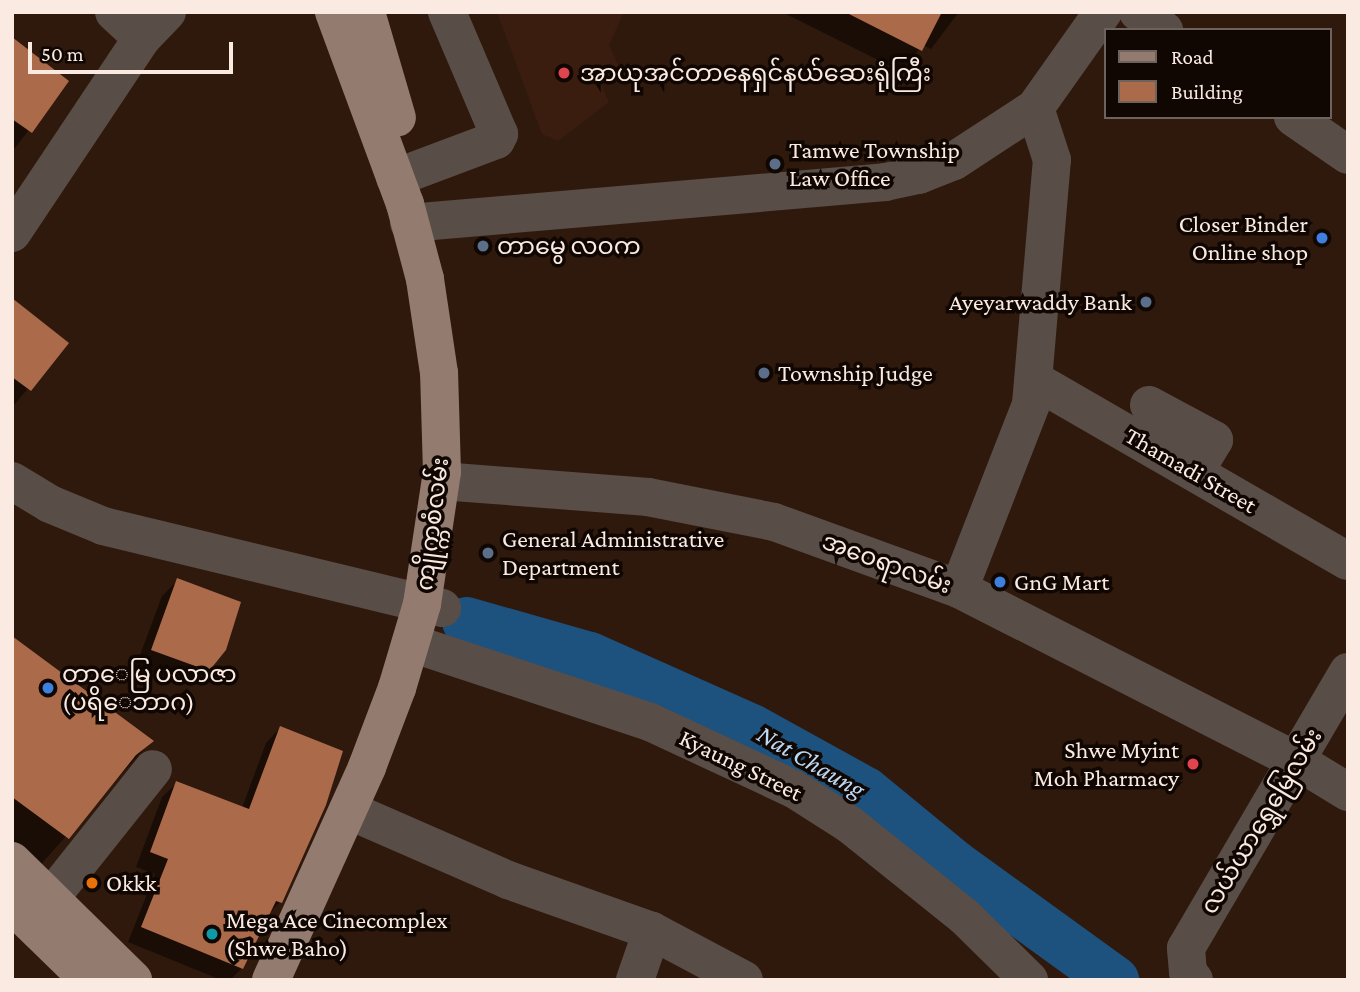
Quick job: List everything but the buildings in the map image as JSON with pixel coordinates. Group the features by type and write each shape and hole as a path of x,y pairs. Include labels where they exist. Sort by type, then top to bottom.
{"main road":[{"name":"ကျိုက္ကစံလမ်း","path":"334,12 405,174"},
{"name":"ကျိုက္ကစံလမ်း","path":"299,980 422,646 432,606 452,481 460,377 405,174 366,12"},
{"name":"ကျိုက္ကစံလမ်း","path":"271,980 358,814"},
{"path":"12,861 52,896 132,980"},
{"path":"12,905 89,980"}],"street":[{"path":"14,227 155,25 114,12"},
{"path":"405,174 496,140 499,134 447,12"},
{"path":"419,222 886,182 954,161 1035,108 1103,12"},
{"path":"1138,12 1161,28"},
{"path":"959,589 1031,404 1052,160 1035,108"},
{"path":"1296,119 1348,155"},
{"name":"Thamadi Street","path":"1034,380 1348,561"},
{"path":"1149,405 1214,440 1195,472"},
{"path":"12,481 50,504 103,526 432,606"},
{"name":"အဝေရာလမ်း","path":"452,481 648,497 774,522 959,589 1297,761 1348,792"},
{"name":"Kyaung Street","path":"422,646 650,722 794,789 849,824 965,918 1027,976"},
{"name":"လယ်ယာရွှေမြေလမ်း","path":"1191,976 1185,948 1348,672"},
{"path":"52,896 153,769"},
{"path":"358,814 508,880 652,931 744,980"},
{"path":"635,980 652,931"}],"shaded area":[{"name":"အာယုအင်တာနေရှင်နယ်ဆေးရုံကြီး","path":"497,12 624,12 609,45 620,69 598,78 609,102 558,141 542,134"}],"waterway":[{"name":"Nat Chaung","path":"466,621 589,656 751,728 865,791 954,864 1114,980"}],"place":[{"name":"အာယုအင်တာနေရှင်နယ်ဆေးရုံကြီး","path":"564,73"},
{"name":"Tamwe Township Law Office","path":"775,164"},
{"name":"Closer Binder Online shop","path":"1322,238"},
{"name":"တာမွေ လဝက","path":"483,246"},
{"name":"Ayeyarwaddy Bank","path":"1146,302"},
{"name":"Township Judge","path":"764,373"},
{"name":"General Administrative Department","path":"488,553"},
{"name":"GnG Mart","path":"1000,582"},
{"name":"တာေမြ ပလာဇာ (ပရိေဘာဂ)","path":"48,688"},
{"name":"Shwe Myint Moh Pharmacy","path":"1193,764"},
{"name":"Okkk","path":"92,883"},
{"name":"Mega Ace Cinecomplex (Shwe Baho)","path":"212,934"}]}
